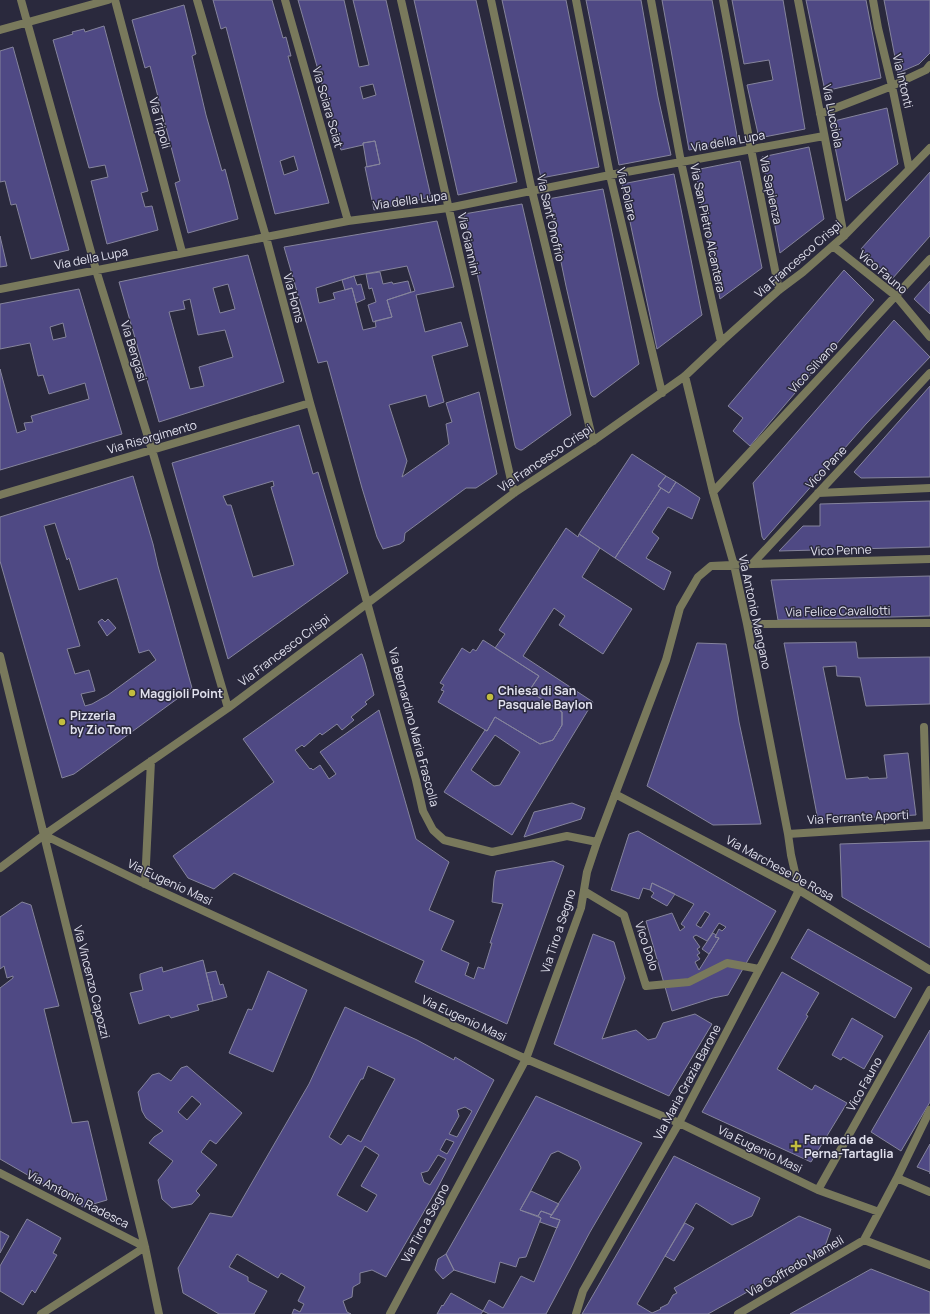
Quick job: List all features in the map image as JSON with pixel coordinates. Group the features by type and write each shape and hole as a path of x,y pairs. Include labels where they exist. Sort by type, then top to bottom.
{"street":[{"name":"Via Bengasi","path":"21,0 96,270 152,450 228,708"},
{"path":"0,30 27,24 108,0"},
{"name":"Via Tripoli","path":"115,0 182,252"},
{"name":"Via Homs","path":"197,0 266,237 310,403 367,602"},
{"name":"Via Sciara Sciat","path":"286,0 348,221"},
{"name":"Via Giannini","path":"401,0 514,493"},
{"name":"Via Sant'Onofrio","path":"491,0 532,191 593,441"},
{"name":"Via Polare","path":"576,0 610,175 662,393"},
{"name":"Via San Pietro Alcantera","path":"651,0 681,162 721,342"},
{"name":"Via Sapienza","path":"723,0 779,290"},
{"name":"Via Lucciola","path":"798,0 844,236"},
{"name":"Via Intonti","path":"873,0 909,168"},
{"path":"820,114 892,86 926,70 930,65"},
{"name":"Via della Lupa","path":"0,289 182,252 348,221 448,208 610,175 824,136"},
{"name":"Via Francesco Crispi","path":"0,868 44,835 228,708 367,602 514,493 593,441 685,376 779,290 804,272 844,236 930,148"},
{"name":"Vico Fauno","path":"833,246 896,296 930,336"},
{"name":"Vico Silvano","path":"713,492 930,259"},
{"name":"Vico Pane","path":"752,564 930,374"},
{"name":"Via Antonio Mangano","path":"685,376 713,492 734,566 747,624 788,834 790,855 799,890"},
{"name":"Via Risorgimento","path":"0,494 310,403"},
{"path":"818,493 930,488"},
{"name":"Vico Penne","path":"752,564 930,559"},
{"path":"734,566 752,564"},
{"name":"Via Tiro a Segno","path":"390,1314 526,1059 581,908 587,872 597,842 666,660 680,608 698,578 711,566 734,566"},
{"name":"Via Bernardino Maria Frascolla","path":"367,602 416,780 423,811 434,830 444,840 492,852 567,836 597,842"},
{"name":"Via Felice Cavallotti","path":"747,624 930,622"},
{"name":"Via Vincenzo Capozzi","path":"0,656 145,1247 159,1314"},
{"path":"924,727 929,825"},
{"path":"145,884 151,761"},
{"name":"Via Marchese De Rosa","path":"615,794 799,890 930,970"},
{"name":"Via Ferrante Aporti","path":"788,834 929,825"},
{"name":"Via Eugenio Masi","path":"44,835 145,884 526,1059 679,1123 818,1190 879,1212"},
{"name":"Vico Dolo","path":"584,890 624,915 646,986 689,982 727,963 760,969"},
{"name":"Via Maria Grazia Barone","path":"576,1314 583,1291 679,1123 760,969 799,890"},
{"name":"Vico Fauno","path":"818,1190 930,990"},
{"path":"930,1110 897,1178 864,1240 930,1265"},
{"name":"Via Antonio Radesca","path":"0,1172 145,1247"},
{"path":"897,1178 930,1192"},
{"name":"Via Goffredo Mameli","path":"738,1314 864,1240"},
{"path":"41,1314 145,1247"}],"building":[{"path":"213,0 272,0 283,38 286,37 291,56 288,56 329,203 275,214 226,27 221,29","holes":["294,156 298,170 284,175 280,161"]},
{"path":"298,0 344,0 359,67 369,65 353,0 386,0 431,197 374,210 365,167 380,164 375,141 341,150","holes":["373,84 376,95 363,99 360,87"]},
{"path":"414,0 476,0 517,182 458,195"},
{"path":"502,0 566,0 599,167 541,178"},
{"path":"586,0 641,0 658,97 671,155 619,165"},
{"path":"662,0 712,0 738,141 689,150"},
{"path":"732,0 783,0 805,129 759,138 747,85 773,80 769,60 744,64"},
{"path":"806,0 866,0 881,78 825,91"},
{"path":"884,0 930,0 930,53 919,64 898,73"},
{"path":"184,5 196,54 192,56 206,115 222,171 225,169 238,219 188,233 175,183 180,181 150,66 145,68 132,20"},
{"path":"104,26 148,191 141,193 145,207 152,206 158,230 107,244 91,181 108,177 105,165 89,168 53,40 73,34 72,32 84,29 85,32"},
{"path":"13,47 69,250 31,259 16,204 11,205 5,181 0,182 0,51"},
{"path":"887,108 898,164 846,201 830,122"},
{"path":"375,141 380,164 367,167 363,143"},
{"path":"809,147 824,219 780,253 762,157"},
{"path":"740,161 762,268 720,299 695,170"},
{"path":"930,172 930,236 892,279 861,249"},
{"path":"674,174 702,315 657,349 622,184"},
{"path":"603,189 639,364 593,397 591,395 566,286 548,199"},
{"path":"522,204 571,415 520,450 515,446 464,214"},
{"path":"437,221 454,287 416,295 425,332 461,322 468,346 432,356 444,402 429,407 426,395 389,405 407,461 402,477 449,444 446,424 452,422 446,403 479,392 497,474 476,488 466,488 405,533 404,541 400,544 383,549 377,537 327,361 318,363 284,247","holes":["407,266 415,291 387,300 392,317 375,321 376,327 363,330 352,288 333,293 335,299 319,303 316,288 354,276"]},
{"path":"0,236 7,266 0,267"},
{"path":"248,255 284,382 159,422 119,282","holes":["228,284 235,309 220,313 213,288","190,299 198,335 225,330 233,357 199,367 204,386 190,389 169,312 185,309 183,301"]},
{"path":"844,270 874,300 750,446 733,431 743,418 728,406"},
{"path":"380,272 383,284 408,281 411,292 387,300 392,317 373,322 368,305 376,302 372,288 369,289 366,274"},
{"path":"354,276 357,285 361,284 365,299 356,303 352,288 345,290 342,280"},
{"path":"930,281 930,314 914,299"},
{"path":"79,289 122,434 0,470 0,369 17,433 26,430 24,423 33,422 31,416 89,399 85,383 49,394 43,375 38,376 30,343 0,349 0,304","holes":["63,323 66,337 53,340 50,327"]},
{"path":"894,320 930,357 866,424 764,540 762,537 753,483"},
{"path":"930,386 930,477 861,478 854,472"},
{"path":"299,425 313,474 318,472 348,573 228,659 172,463","holes":["273,481 274,486 271,487 294,565 253,577 231,505 227,505 223,496"]},
{"path":"632,454 666,476 658,486 661,488 615,558 579,534"},
{"path":"133,476 192,688 74,774 62,778 0,561 0,517","holes":["55,523 67,560 69,558 79,590 117,578 139,653 149,650 156,660 108,695 92,704 85,706 81,694 95,691 89,670 75,674 67,649 80,646 44,526"]},
{"path":"666,476 676,482 669,493 658,486"},
{"path":"676,482 700,498 692,519 668,507 652,532 659,538 646,558 671,572 664,590 615,558 661,488 669,493"},
{"path":"930,501 930,547 779,551 803,526 820,526 820,504"},
{"path":"566,528 578,537 579,534 600,548 582,577 632,609 603,654 559,625 565,616 554,608 523,656 593,702 512,835 444,792 485,730 487,731 495,717 540,744 553,740 562,725 562,712 529,691 539,676 495,648 505,634 499,630","holes":["495,735 520,752 500,785 494,786 471,770"]},
{"path":"930,576 930,616 778,620 771,580"},
{"path":"102,619 105,622 108,619 116,628 107,636 98,622"},
{"name":"Chiesa di San Pasquale Baylon","path":"483,640 539,676 529,691 562,712 562,725 553,740 540,744 495,717 487,731 438,702 444,691 441,690 444,685 440,683 462,648 470,653 473,649 476,651"},
{"path":"856,642 858,658 930,657 930,704 866,706 860,677 837,676 836,666 823,667 846,779 868,777 869,779 887,778 884,755 908,753 916,815 818,820 784,643"},
{"path":"697,643 726,644 739,722 761,824 713,825 647,786"},
{"path":"361,654 365,662 374,695 365,702 367,704 351,717 354,720 342,730 337,724 322,735 320,733 304,747 302,745 295,750 310,769 311,768 313,770 320,765 329,779 336,774 320,752 379,710 416,839 449,862 429,910 454,921 441,950 469,963 465,975 474,979 478,967 484,969 492,943 490,943 503,904 492,902 496,871 553,861 564,866 507,1024 415,982 424,961 234,873 214,889 188,878 173,856 274,782 243,739"},
{"path":"572,803 585,808 581,819 524,837 534,812"},
{"path":"638,831 776,911 728,995 713,998 672,1011 646,921 672,913 680,931 685,927 681,924 694,904 652,883 650,890 643,888 639,899 611,890 629,834","holes":["705,911 710,914 701,928 696,925","719,923 726,927 722,931 719,929 715,937 719,938 699,970 695,962 700,959 697,955 700,953 697,949 700,947 693,937 696,935 707,941"]},
{"path":"930,841 930,948 842,897 840,844"},
{"path":"652,883 675,894 667,906 651,897 654,893 650,890"},
{"path":"22,902 31,905 59,1006 44,1009 72,1123 88,1121 107,1200 83,1207 0,1159 0,988 13,978 13,976 7,978 4,966 0,969 0,917"},
{"path":"808,929 912,988 895,1018 791,958"},
{"path":"713,933 716,935 715,937 719,938 709,954 702,949"},
{"path":"593,934 614,942 625,978 602,1039 636,1030 648,1040 656,1038 663,1023 695,1014 712,1024 669,1096 554,1044"},
{"path":"203,960 213,1001 197,1005 199,1010 171,1018 169,1015 139,1024 130,993 143,990 140,974 162,967 163,972"},
{"path":"216,971 220,985 223,984 227,997 213,1001 206,973"},
{"path":"268,971 307,990 273,1072 229,1053 248,1009 252,1010"},
{"path":"782,972 819,993 806,1015 808,1016 777,1069 812,1090 815,1085 847,1103 811,1162 702,1112"},
{"path":"345,1007 417,1040 454,1060 455,1057 494,1080 437,1189 386,1277 372,1270 360,1273 360,1283 353,1287 352,1297 343,1301 347,1312 351,1314 292,1314 294,1309 300,1312 304,1304 298,1301 305,1287 281,1273 278,1278 237,1254 229,1267 248,1277 248,1281 267,1291 254,1314 219,1314 183,1293 178,1268 210,1213 232,1217 309,1084","holes":["368,1066 395,1079 361,1142 348,1135 341,1145 329,1137 361,1079 363,1079","465,1107 472,1111 457,1137 449,1134 459,1116 457,1110","446,1139 454,1142 447,1154 440,1150","365,1146 379,1155 361,1186 377,1195 367,1212 337,1195","438,1155 446,1159 430,1185 424,1182 421,1173 428,1171"]},
{"path":"852,1018 883,1036 864,1069 843,1057 841,1060 832,1055"},
{"path":"930,1030 930,1102 901,1151 871,1132"},
{"path":"187,1066 242,1113 216,1144 210,1140 201,1152 217,1165 196,1191 200,1195 192,1204 172,1208 162,1199 158,1180 173,1161 149,1143 154,1137 163,1131 146,1118 142,1111 138,1092 152,1075 159,1073 171,1081 181,1068","holes":["192,1096 201,1104 187,1120 178,1112"]},
{"path":"536,1096 642,1143 590,1232 546,1314 489,1314 483,1311 489,1300 503,1308 521,1276 534,1282 560,1220 550,1217 581,1168 578,1161 558,1151 551,1154 520,1210 541,1218 526,1257 519,1258 516,1267 500,1262 495,1283 454,1270 446,1254"},
{"path":"930,1144 930,1172 917,1167"},
{"path":"674,1156 760,1198 752,1216 732,1225 696,1203 637,1304 652,1313 661,1309 660,1308 668,1304 673,1295 677,1293 674,1288 799,1216 831,1229 824,1249 708,1314 582,1314"},
{"path":"531,1191 559,1204 552,1215 541,1211 538,1216 520,1210"},
{"path":"541,1211 552,1215 550,1217 560,1220 557,1228 540,1222 541,1218 538,1216"},
{"path":"27,1219 61,1238 53,1253 57,1255 35,1293 32,1290 23,1305 0,1291 0,1266"},
{"path":"685,1223 694,1228 674,1261 665,1256"},
{"path":"0,1231 9,1236 0,1253"},
{"path":"446,1254 454,1270 443,1279 435,1270 438,1259"},
{"path":"871,1269 930,1292 930,1314 790,1314"},
{"path":"451,1293 483,1311 481,1314 437,1314"}],"place":[{"name":"Maggioli Point","path":"132,693"},
{"name":"Chiesa di San Pasquale Baylon","path":"490,697"},
{"name":"Pizzeria by Zio Tom","path":"62,722"},
{"name":"Farmacia de Perna-Tartaglia","path":"796,1146"}]}
